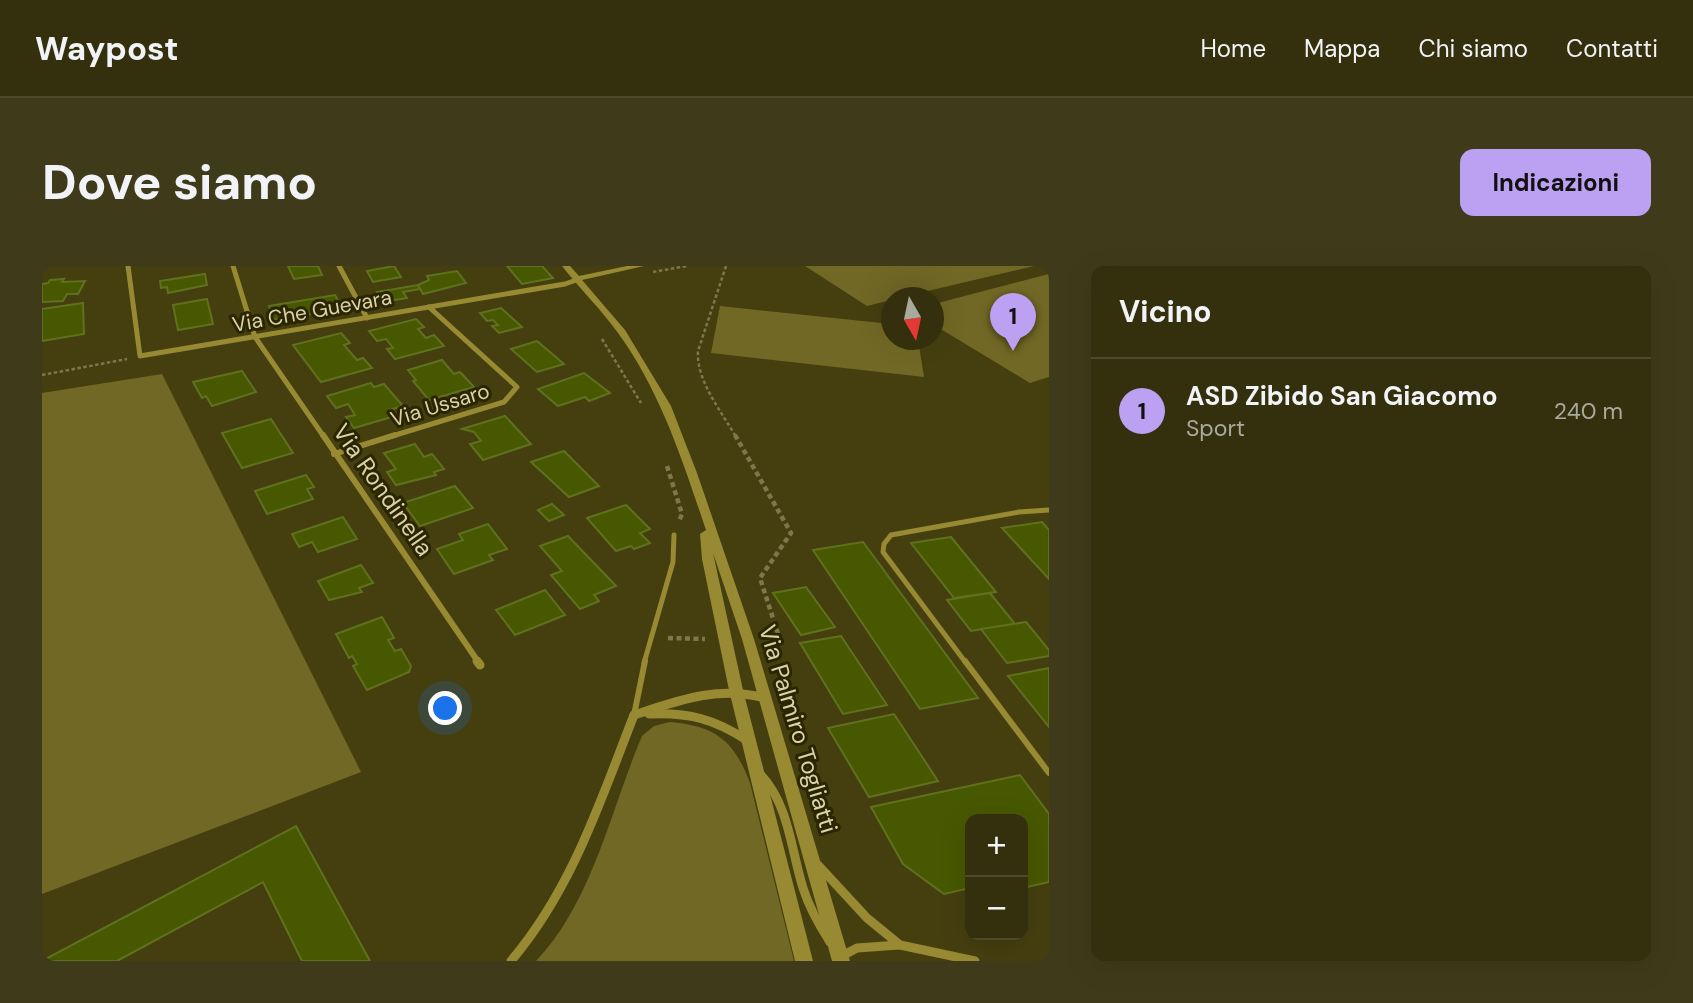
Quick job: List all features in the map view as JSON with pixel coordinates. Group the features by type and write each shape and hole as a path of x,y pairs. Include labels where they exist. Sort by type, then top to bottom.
{"street":[{"path":"128,266 140,356"},
{"name":"Via Rondinella","path":"233,266 254,337 480,665"},
{"path":"339,266 367,318"},
{"name":"Via Palmiro Togliatti","path":"566,266 622,332 666,406 748,639 841,960"},
{"path":"579,279 640,266"},
{"name":"Via Che Guevara","path":"140,356 579,279"},
{"name":"Via Ussaro","path":"334,454 503,402 517,387 429,307"},
{"name":"Via Palmiro Togliatti","path":"704,513 708,559 736,690 804,961"},
{"path":"634,715 706,695 736,690 765,698"},
{"path":"634,715 684,712 706,716 723,723 749,742"},
{"path":"511,961 532,939 550,913 580,851 634,715"},
{"path":"755,769 772,787 778,799 809,911 841,960 857,948 900,945 975,961"},
{"path":"812,858 867,918 900,945"}],"lane":[{"path":"1049,510 1019,512 891,535 884,544 883,552 1049,773"},
{"path":"634,715 651,638 673,562 674,535"}],"path":[{"path":"726,266 698,351 697,363 704,381 791,533 760,578 779,637 748,639"},
{"path":"596,328 642,405"},
{"path":"42,375 140,356"},
{"path":"666,465 682,514 674,535"},
{"path":"651,638 725,639"}],"shaded area":[{"path":"805,266 1034,266 944,287 881,287 881,302 867,306"},
{"path":"1049,274 1049,377 1030,383 944,331 944,301"},
{"path":"720,306 881,323 881,350 920,350 924,377 711,353"},
{"path":"162,374 361,772 42,894 42,393"},
{"path":"670,722 699,727 721,738 730,746 744,768 794,961 536,961 572,912 586,884 642,736 654,726"}],"building":[{"path":"288,266 318,266 322,275 294,279"},
{"path":"394,266 401,277 373,282 367,271"},
{"path":"507,266 542,266 553,278 522,284"},
{"path":"457,271 466,283 423,294 418,285 429,280 427,276"},
{"path":"205,274 207,285 168,293 167,287 161,288 160,281"},
{"path":"64,279 62,282 85,281 78,294 67,294 63,301 42,302 42,284 50,280"},
{"path":"418,285 420,289 403,292 407,298 382,302 377,292"},
{"path":"335,295 342,308 274,320 269,306"},
{"path":"207,299 213,324 178,330 173,305"},
{"path":"83,303 84,334 42,341 42,309"},
{"path":"501,308 522,327 499,333 492,326 498,325 493,320 487,321 480,313"},
{"path":"416,319 424,327 418,329 426,338 434,335 444,346 395,359 387,349 393,348 386,339 377,341 369,331"},
{"path":"341,333 350,343 344,345 357,360 363,358 372,368 321,382 293,345"},
{"path":"537,341 564,364 537,372 511,349"},
{"path":"442,360 454,374 460,372 474,387 429,400 413,381 416,380 408,370"},
{"path":"242,371 256,392 212,406 206,396 202,398 193,382"},
{"path":"584,373 610,393 589,401 585,397 558,406 538,389"},
{"path":"371,383 374,387 384,384 403,406 390,410 395,416 354,428 346,417 355,415 348,404 336,408 327,396"},
{"path":"505,416 531,444 483,460 470,444 481,441 474,432 462,429"},
{"path":"271,419 293,453 242,468 222,433"},
{"path":"415,444 424,457 432,454 444,469 434,472 436,475 396,485 387,472 396,469 384,453"},
{"path":"564,451 599,486 569,497 531,462"},
{"path":"306,475 314,487 307,489 313,499 267,514 255,491"},
{"path":"455,486 473,508 420,526 403,503"},
{"path":"552,504 564,515 549,521 538,510"},
{"path":"626,505 650,529 640,533 650,543 634,549 631,546 616,551 587,518"},
{"path":"343,517 357,539 318,552 312,542 299,547 292,534"},
{"path":"1042,522 1049,530 1049,579 1002,528"},
{"path":"488,524 507,549 489,555 493,560 454,574 437,549 463,540 459,534"},
{"path":"568,536 616,586 594,595 599,601 580,609 551,575 562,571 540,546"},
{"path":"951,537 996,592 954,598 911,543"},
{"path":"863,542 978,698 920,709 813,550"},
{"path":"361,565 373,583 359,588 362,592 329,600 318,581"},
{"path":"806,587 835,627 801,635 773,593"},
{"path":"545,590 565,615 515,635 496,610"},
{"path":"990,593 1015,624 971,631 947,600"},
{"path":"382,617 394,638 388,640 395,651 401,649 411,666 409,672 367,690 353,666 357,664 352,656 349,658 336,634"},
{"path":"1026,622 1049,650 1049,656 1007,663 981,629"},
{"path":"841,636 887,705 843,714 800,643"},
{"path":"1049,668 1049,727 1008,676"},
{"path":"894,714 938,781 869,797 828,728"},
{"path":"1020,775 1049,814 1049,882 1028,887 1028,814 965,814 965,889 944,894 903,864 871,807"},
{"path":"296,826 370,961 302,961 263,882 117,961 42,961"}],"place":[{"name":"ASD Zibido San Giacomo","path":"1013,351"}]}
